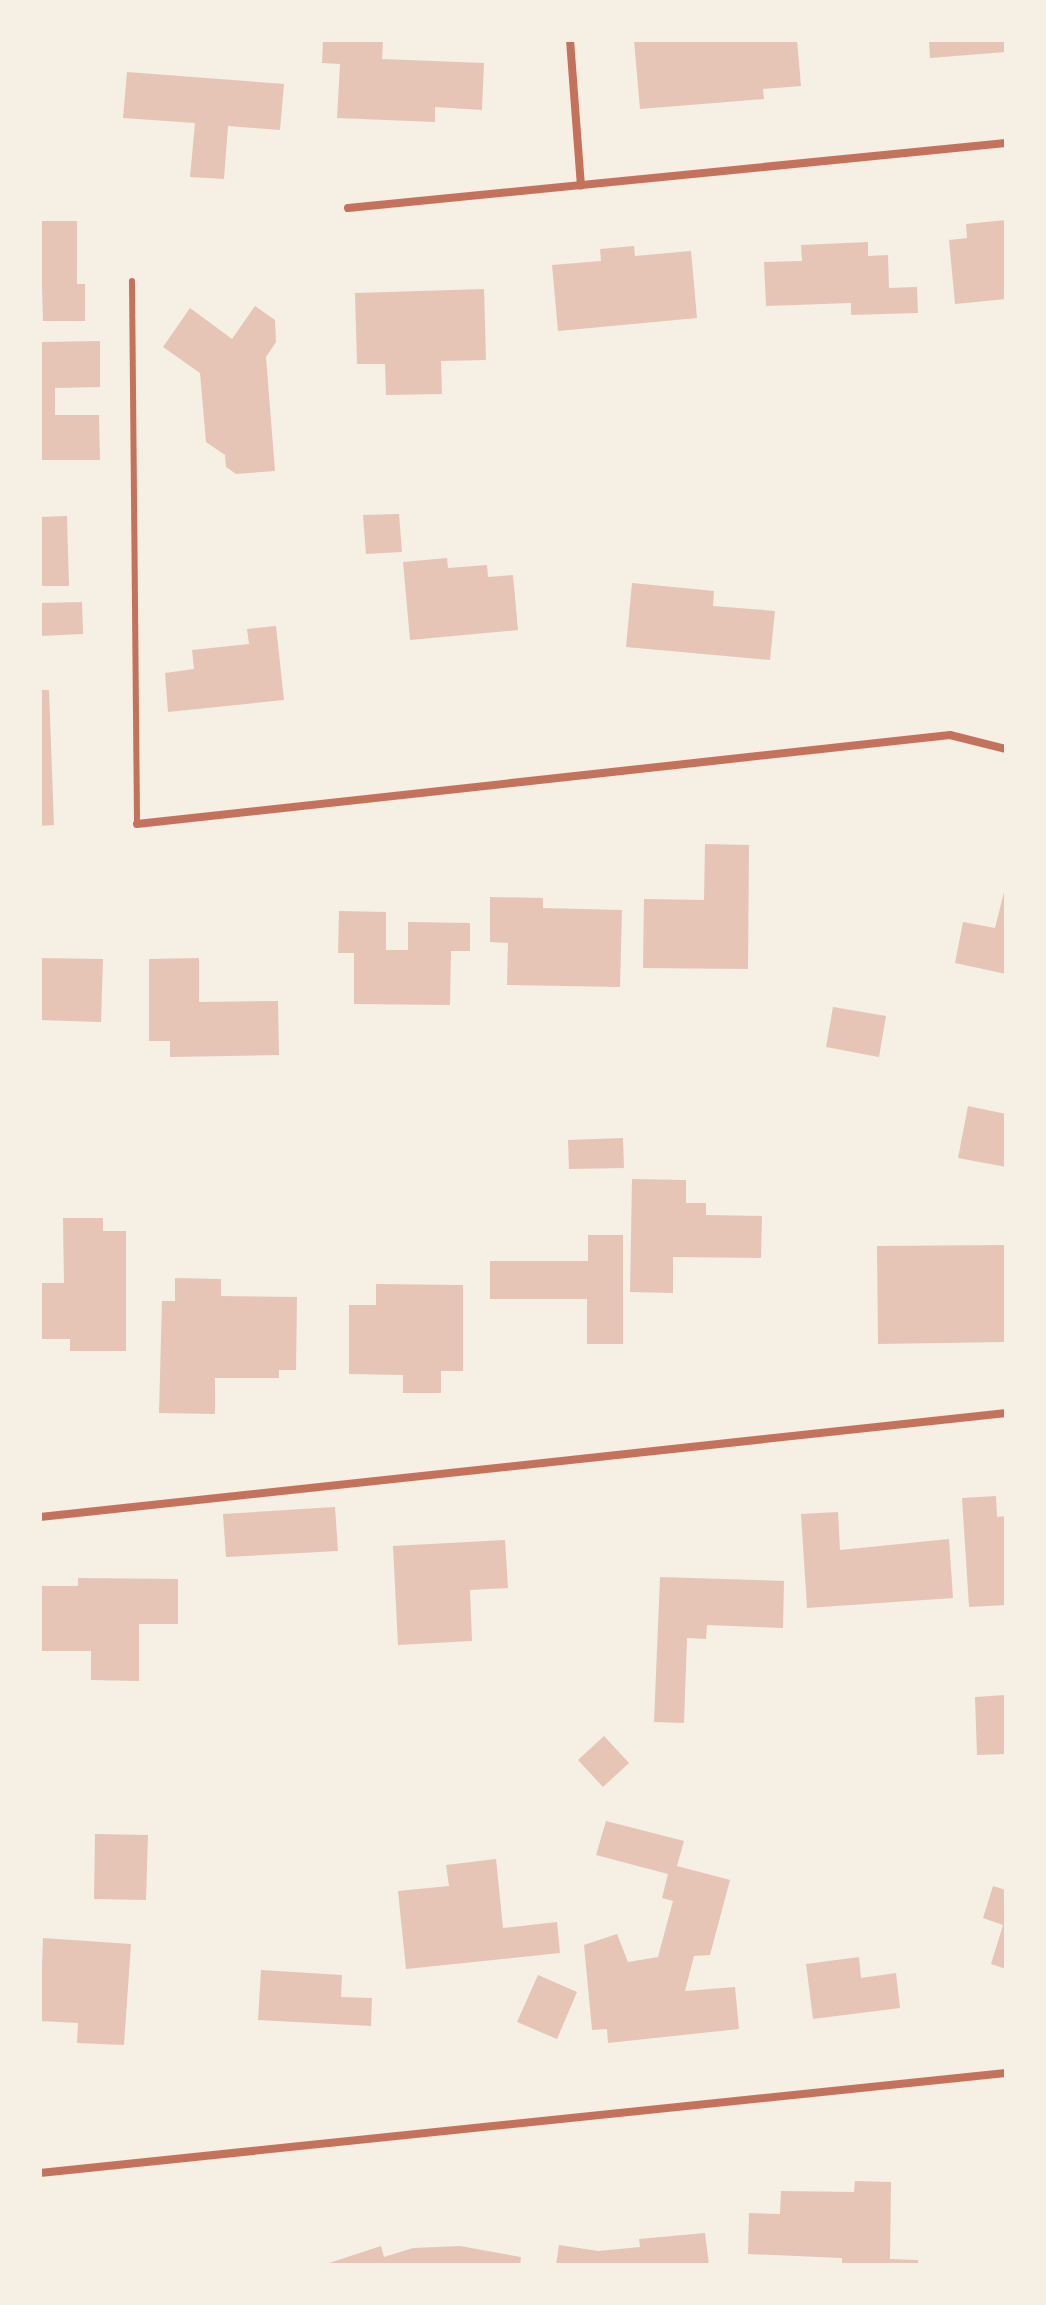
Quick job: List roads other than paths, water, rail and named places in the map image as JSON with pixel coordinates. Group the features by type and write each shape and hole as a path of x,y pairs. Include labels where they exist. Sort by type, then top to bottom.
{"street":[{"path":"570,40 581,186"},
{"path":"348,208 1006,143"},
{"path":"137,824 950,735 1006,749"},
{"path":"40,1517 1006,1413"},
{"path":"40,2173 1006,2073"}],"lane":[{"path":"132,281 137,824"}]}
